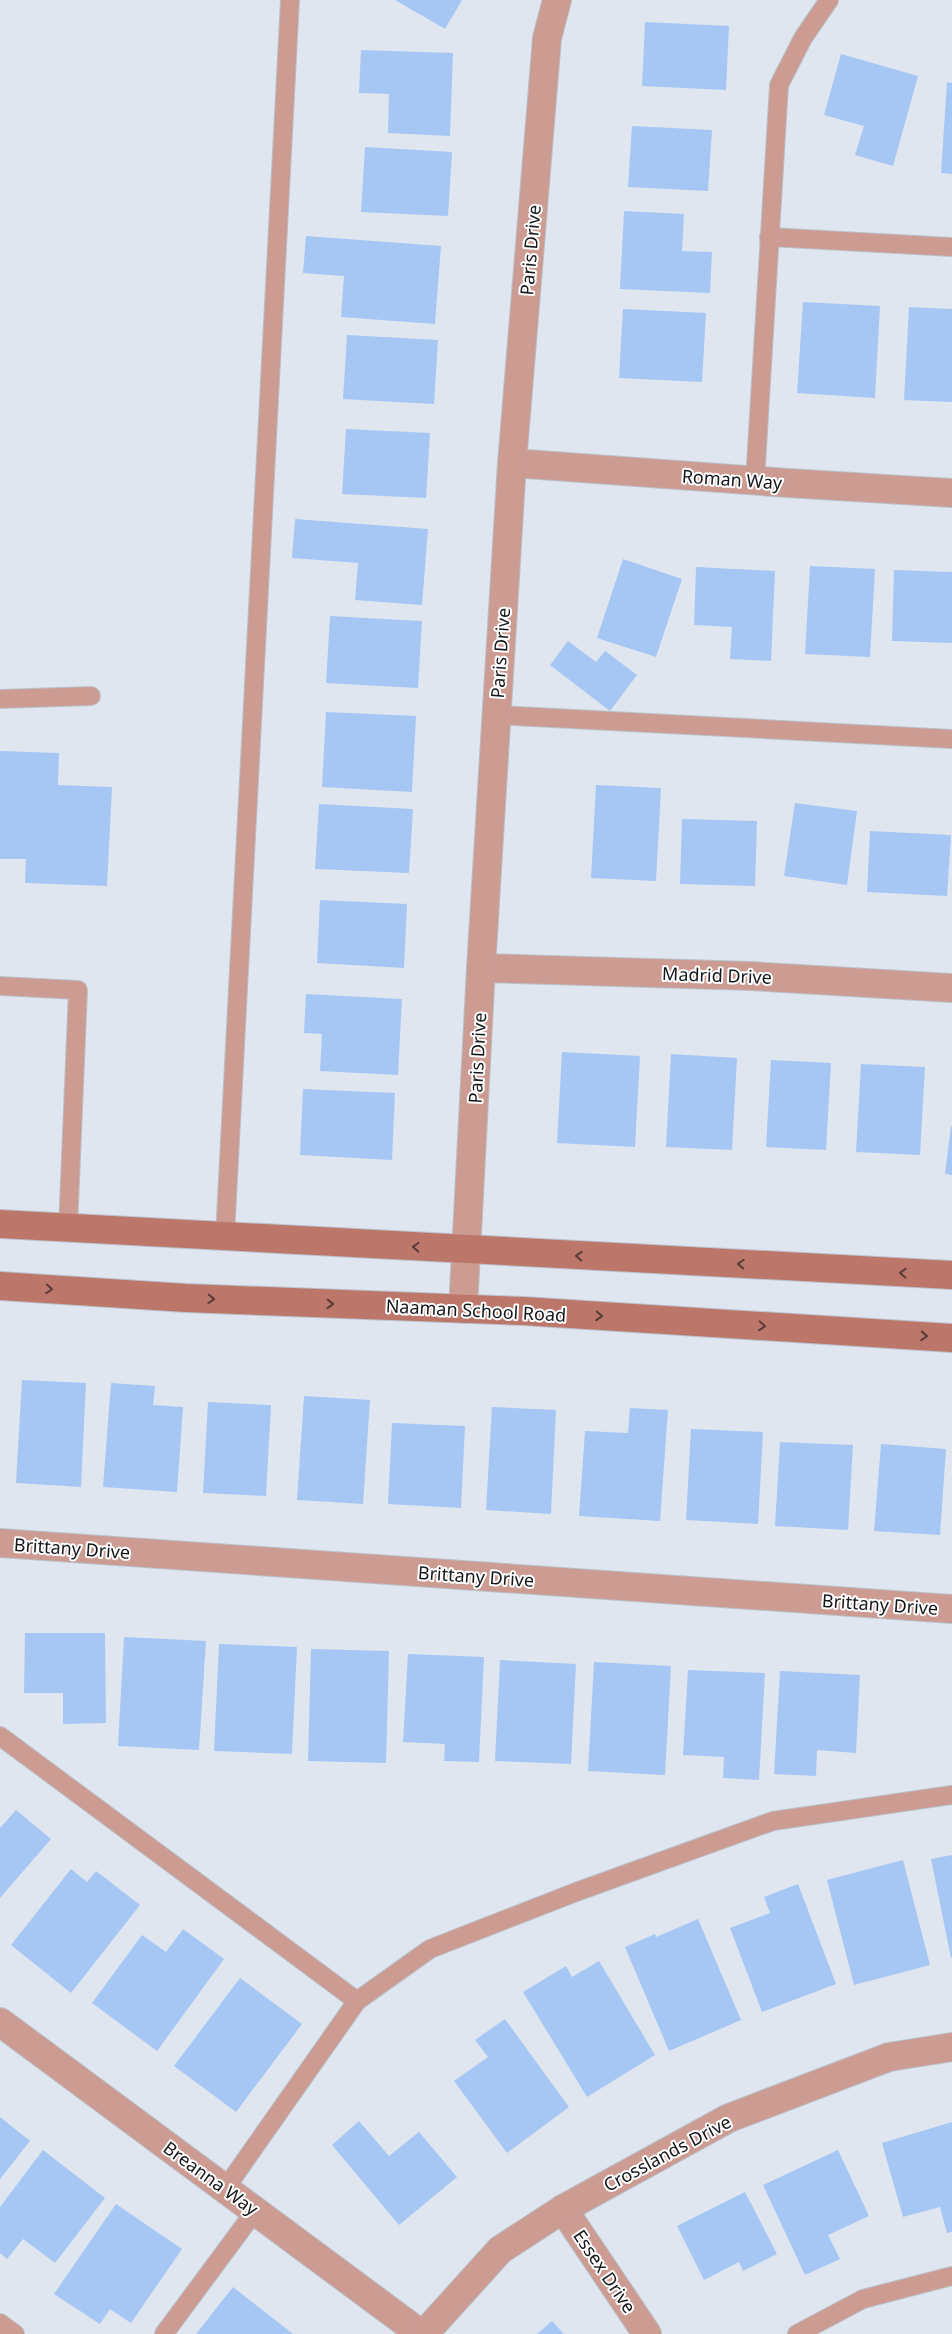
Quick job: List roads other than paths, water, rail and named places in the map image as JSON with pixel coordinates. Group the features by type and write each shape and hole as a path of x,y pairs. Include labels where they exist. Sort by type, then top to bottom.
{"main road":[{"path":"0,1224 952,1275"},
{"name":"Naaman School Road","path":"0,1286 186,1298 463,1309 952,1338"}],"street":[{"name":"Paris Drive","path":"463,1309 481,968 512,463 547,38 557,0"},
{"name":"Roman Way","path":"512,463 756,481 952,492"},
{"name":"Madrid Drive","path":"481,968 751,976 952,988"},
{"name":"Brittany Drive","path":"0,1543 952,1609"},
{"name":"Breanna Way","path":"0,2022 422,2334"},
{"name":"Crosslands Drive","path":"422,2334 500,2250 563,2208 729,2118 889,2057 952,2047"},
{"name":"Essex Drive","path":"563,2208 647,2334"}],"lane":[{"path":"225,1236 290,0"},
{"path":"756,481 779,84 802,38 829,0"},
{"path":"769,237 952,247"},
{"path":"0,699 91,696"},
{"path":"496,715 952,739"},
{"path":"0,986 78,990 68,1228"},
{"path":"0,1736 357,2001"},
{"path":"225,2188 357,2001 430,1949 576,1892 773,1821 952,1795"},
{"path":"164,2334 255,2211"},
{"path":"797,2334 863,2299 952,2276"},
{"path":"0,2323 15,2334"}]}
